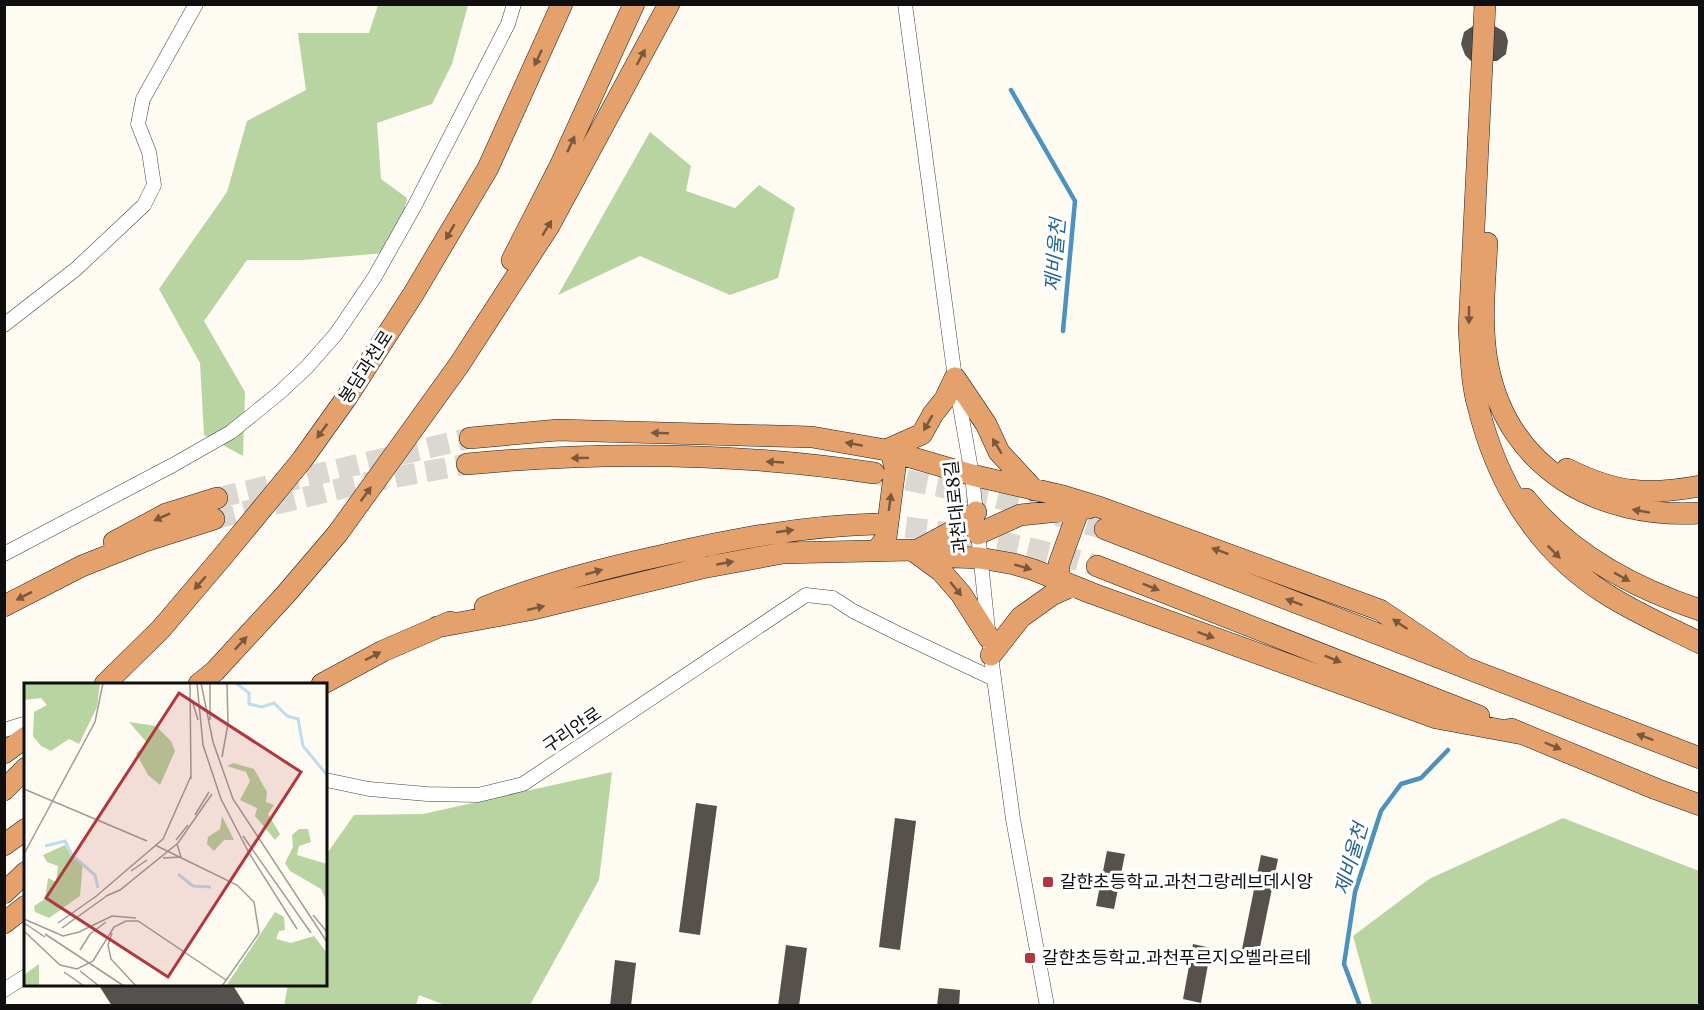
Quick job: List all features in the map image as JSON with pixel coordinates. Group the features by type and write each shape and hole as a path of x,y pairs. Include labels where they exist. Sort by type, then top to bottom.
{"highway":[{"name":"봉담과천로","path":"106,683 161,629 223,556 302,460 347,397 414,293 488,168 562,4"},
{"path":"459,365 560,166 634,4"},
{"path":"200,683 215,671 286,594 338,532 459,365 549,226 669,4"},
{"path":"1485,4 1469,304 1473,382 1485,429 1501,472 1521,510 1532,528 1562,560 1605,593 1700,643"},
{"path":"1497,4 1484,313 1488,363 1493,386 1509,425 1521,442 1536,459 1571,486 1614,505 1643,512 1700,513"},
{"path":"1484,313 1495,364 1505,395 1524,429 1550,456 1567,469 1584,477 1628,490 1662,492 1700,486"},
{"path":"889,451 922,434 945,399 955,378"},
{"path":"955,378 986,424 999,452 1034,490"},
{"path":"1485,429 1503,468 1516,486 1545,520 1567,539 1598,562 1632,582 1700,610"},
{"path":"471,438 558,430 812,437 889,451 972,475 1063,496 1089,508 1380,610 1466,668"},
{"path":"877,550 886,538 895,468 889,451"},
{"path":"467,464 553,458 666,457 784,462 874,473"},
{"path":"4,606 51,582 130,532 166,514 216,508"},
{"path":"978,534 1020,515 1089,508"},
{"path":"1066,583 1059,564 1089,508"},
{"path":"914,551 953,531 976,512"},
{"path":"324,683 383,651 437,627 493,604 568,579 626,563 741,538 784,531 875,524"},
{"path":"1106,529 1700,758"},
{"path":"914,551 941,571 961,594 990,646 1020,617 1066,583"},
{"path":"437,627 529,610 702,568 783,553 914,551 1014,564 1436,718 1523,734"},
{"path":"1097,566 1700,805"},
{"path":"4,753 24,732"},
{"path":"4,790 24,770"},
{"path":"4,845 24,830"},
{"path":"4,893 24,874"},
{"path":"4,923 24,908"}],"street":[{"path":"4,554 231,432 306,368 336,334 380,268 508,24 514,4"},
{"name":"과천대로8길","path":"905,4 955,378 972,475 990,646 1013,819 1047,1005"},
{"path":"4,325 76,269 144,205 154,185 149,152 138,124 143,99 195,5"},
{"name":"구리안로","path":"327,780 369,789 427,794 478,795 523,784 806,595 833,598 891,631 994,679"},
{"path":"4,730 24,731"},
{"path":"4,990 24,977"}],"green space":[{"path":"378,5 468,5 452,64 432,104 377,123 381,179 407,198 396,252 302,260 247,260 204,321 245,392 243,456 204,435 200,363 159,289 227,192 247,121 306,90 298,33 369,33"},
{"path":"650,132 691,166 686,191 735,208 759,185 795,208 778,278 730,295 640,256 558,295"},
{"path":"612,772 599,880 530,1005 445,1005 419,995 416,1005 284,1006 288,986 327,986 327,854 354,815 423,814"},
{"path":"1563,818 1699,871 1699,1005 1372,1005 1353,936 1429,879"}],"building":[{"path":"1476,24 1493,25 1505,32 1508,41 1506,54 1497,61 1471,61 1465,55 1461,44 1464,32"},
{"path":"696,803 717,806 700,935 679,932"},
{"path":"895,818 916,821 900,950 879,947"},
{"path":"1107,851 1125,854 1114,909 1096,906"},
{"path":"1261,855 1278,859 1258,957 1241,954"},
{"path":"1193,944 1211,948 1201,1003 1183,999"},
{"path":"786,945 807,948 799,1006 778,1006"},
{"path":"615,960 636,963 631,1006 610,1006"},
{"path":"99,986 233,986 246,1006 112,1006"},
{"path":"939,988 960,990 959,1006 937,1006"}],"waterway":[{"name":"제비울천","path":"1011,90 1075,201 1063,331"},
{"name":"제비울천","path":"1360,1006 1344,964 1355,892 1381,811 1401,784 1421,778 1448,750"}],"tunnel":[{"path":"217,498 470,438"},
{"path":"214,519 364,483 467,464"},
{"path":"876,474 997,498 1105,529"},
{"path":"875,524 987,539 1097,566"}],"place":[{"name":"갈햔초등학교.과천그랑레브데시앙","path":"1048,882"},
{"name":"갈햔초등학교.과천푸르지오벨라르테","path":"1030,958"}]}
